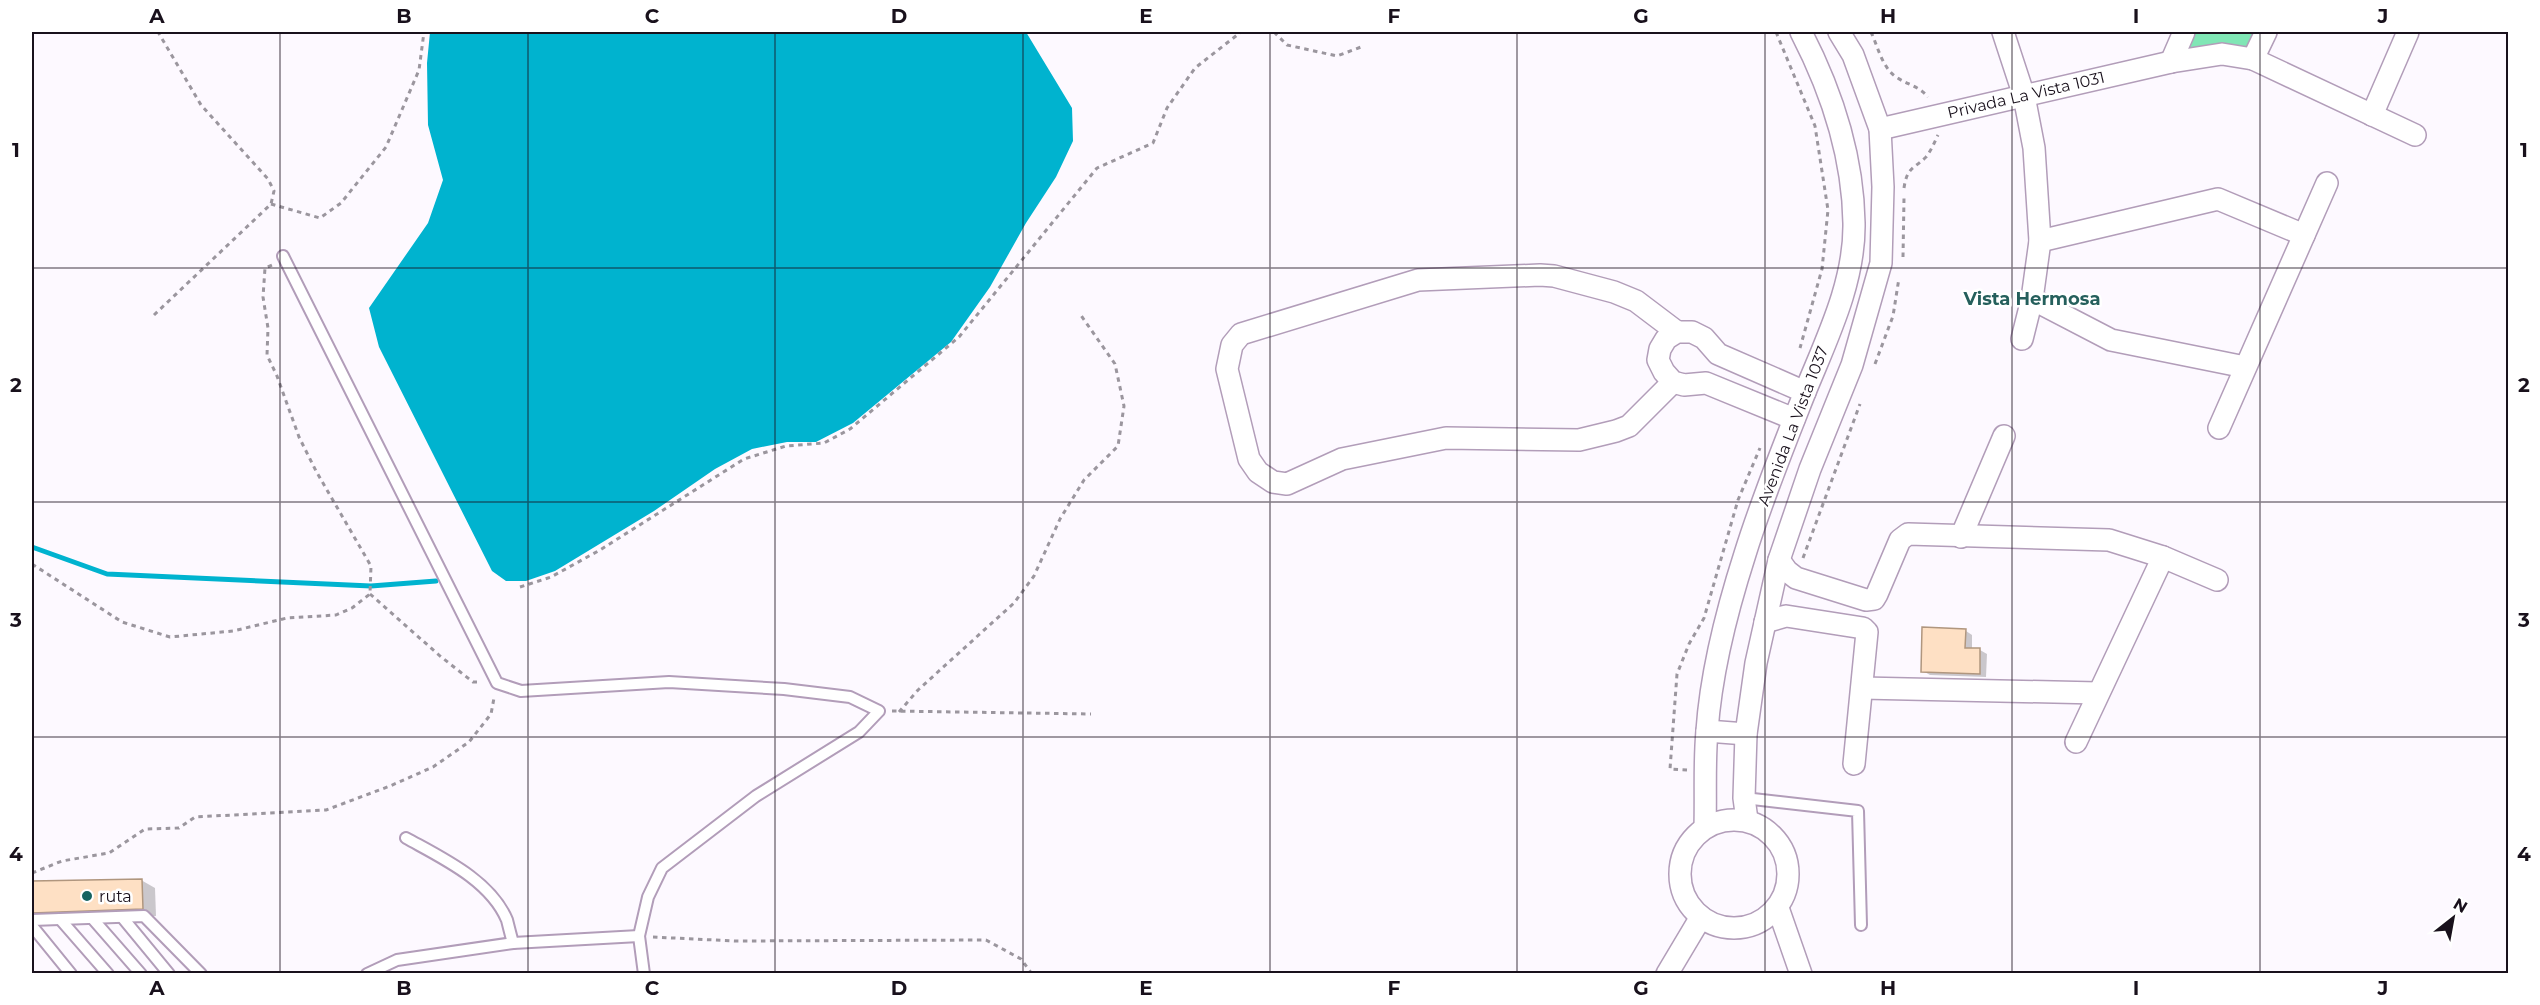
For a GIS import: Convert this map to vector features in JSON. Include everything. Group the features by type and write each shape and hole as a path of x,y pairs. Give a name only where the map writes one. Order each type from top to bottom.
{"street":[{"name":"Avenida La Vista 1037","path":"1705,827 1707,731 1718,656 1744,555 1794,419 1840,309 1850,261 1854,224 1851,188 1839,121 1814,56 1801,32"},
{"name":"Avenida La Vista 1037","path":"1747,820 1744,798 1746,734 1765,622 1779,560 1810,469 1852,365 1881,263 1883,187 1880,129 1853,55 1839,32"},
{"path":"2003,32 2024,96 2034,148 2040,241 2032,298 2022,339"},
{"path":"2171,62 2184,32"},
{"path":"2253,59 2266,32"},
{"path":"2372,115 2408,32"},
{"name":"Privada La Vista 1031","path":"1880,129 2171,62 2222,54 2253,59 2415,135"},
{"path":"2219,428 2327,183"},
{"path":"2040,241 2218,199 2304,235"},
{"path":"1673,382 1629,426 1616,431 1572,441 1446,438 1342,459 1287,484 1273,482 1265,477 1258,472 1249,459 1227,369 1232,345 1241,334 1418,280 1554,276 1614,292 1636,301 1677,332"},
{"path":"2032,298 2111,340 2245,367"},
{"path":"1794,419 1706,383 1684,385 1673,382 1664,372 1658,360 1660,349 1666,339 1677,332 1692,332 1704,338 1718,354 1805,392"},
{"path":"1961,537 2004,436"},
{"path":"1779,560 1796,578 1866,600 1874,599 1903,535 2109,540 2163,557 2217,580"},
{"path":"2076,742 2163,557"},
{"path":"1765,622 1786,616 1863,628 1868,632 1854,765"},
{"path":"1862,688 2098,693"},
{"path":"1707,731 1746,734"},
{"path":"1725,819 1747,820 1767,830 1782,846 1789,867 1788,889 1778,908 1761,922 1741,928 1720,927 1701,917 1687,901 1680,882 1681,860 1690,841 1705,827 1725,819"},
{"path":"1778,908 1801,974"},
{"path":"1667,974 1701,917"}],"lane":[{"path":"284,258 497,683 521,691 669,682 784,689 850,697 879,711 859,732 756,796 662,868 648,897 639,936 644,974"},
{"path":"1744,798 1858,811 1861,925"},
{"path":"406,838 459,868 491,896 506,920 513,943"},
{"path":"32,920 144,916 201,974"},
{"path":"122,917 169,974"},
{"path":"92,918 141,974"},
{"path":"60,919 108,974"},
{"path":"32,926 71,974"},
{"path":"368,974 397,960 513,943 639,936"}],"path":[{"path":"154,315 271,204 274,191 268,179 201,105 158,32"},
{"path":"271,204 320,218 341,203 386,147 419,70 424,32"},
{"path":"520,587 551,577 600,550 744,459 786,446 824,443 850,429 958,337 1096,168 1153,143 1167,108 1195,68 1241,32"},
{"path":"1274,32 1287,45 1337,56 1362,47"},
{"path":"1871,32 1886,67"},
{"path":"1902,258 1904,186"},
{"path":"284,258 265,268 263,297 268,328 267,355 299,437 371,566 370,594"},
{"path":"1873,367 1893,316 1900,270"},
{"path":"899,712 918,690 1014,603 1034,576 1060,519 1084,480 1118,446 1124,406 1115,364 1080,314"},
{"path":"1796,578 1862,398"},
{"path":"32,564 122,622 170,637 233,631 288,618 336,615 352,608 370,594"},
{"path":"32,873 62,861 109,853 145,829 179,828 195,817 326,810 433,767 469,742 492,714 497,683 473,682 370,594"},
{"path":"879,711 1091,714"},
{"path":"639,936 735,941 986,940 1021,959 1032,974"}],"green space":[{"path":"2184,32 2266,32 2253,59 2171,62"}],"water":[{"path":"430,32 1026,32 1072,108 1073,141 1056,177 1026,223 990,287 951,342 853,423 816,442 787,442 752,449 715,469 654,511 555,571 526,581 506,581 492,571 379,347 369,308 428,223 443,180 428,125 427,63"}],"building":[{"path":"1922,627 1966,629 1965,648 1980,648 1980,674 1921,672"},
{"name":"ruta","path":"142,879 143,909 32,913 32,881"}],"waterway":[{"path":"32,547 107,574 371,586 436,581"}],"place":[{"name":"ruta","path":"87,896"}],"district":[{"name":"Vista Hermosa","path":"2032,299"}]}
